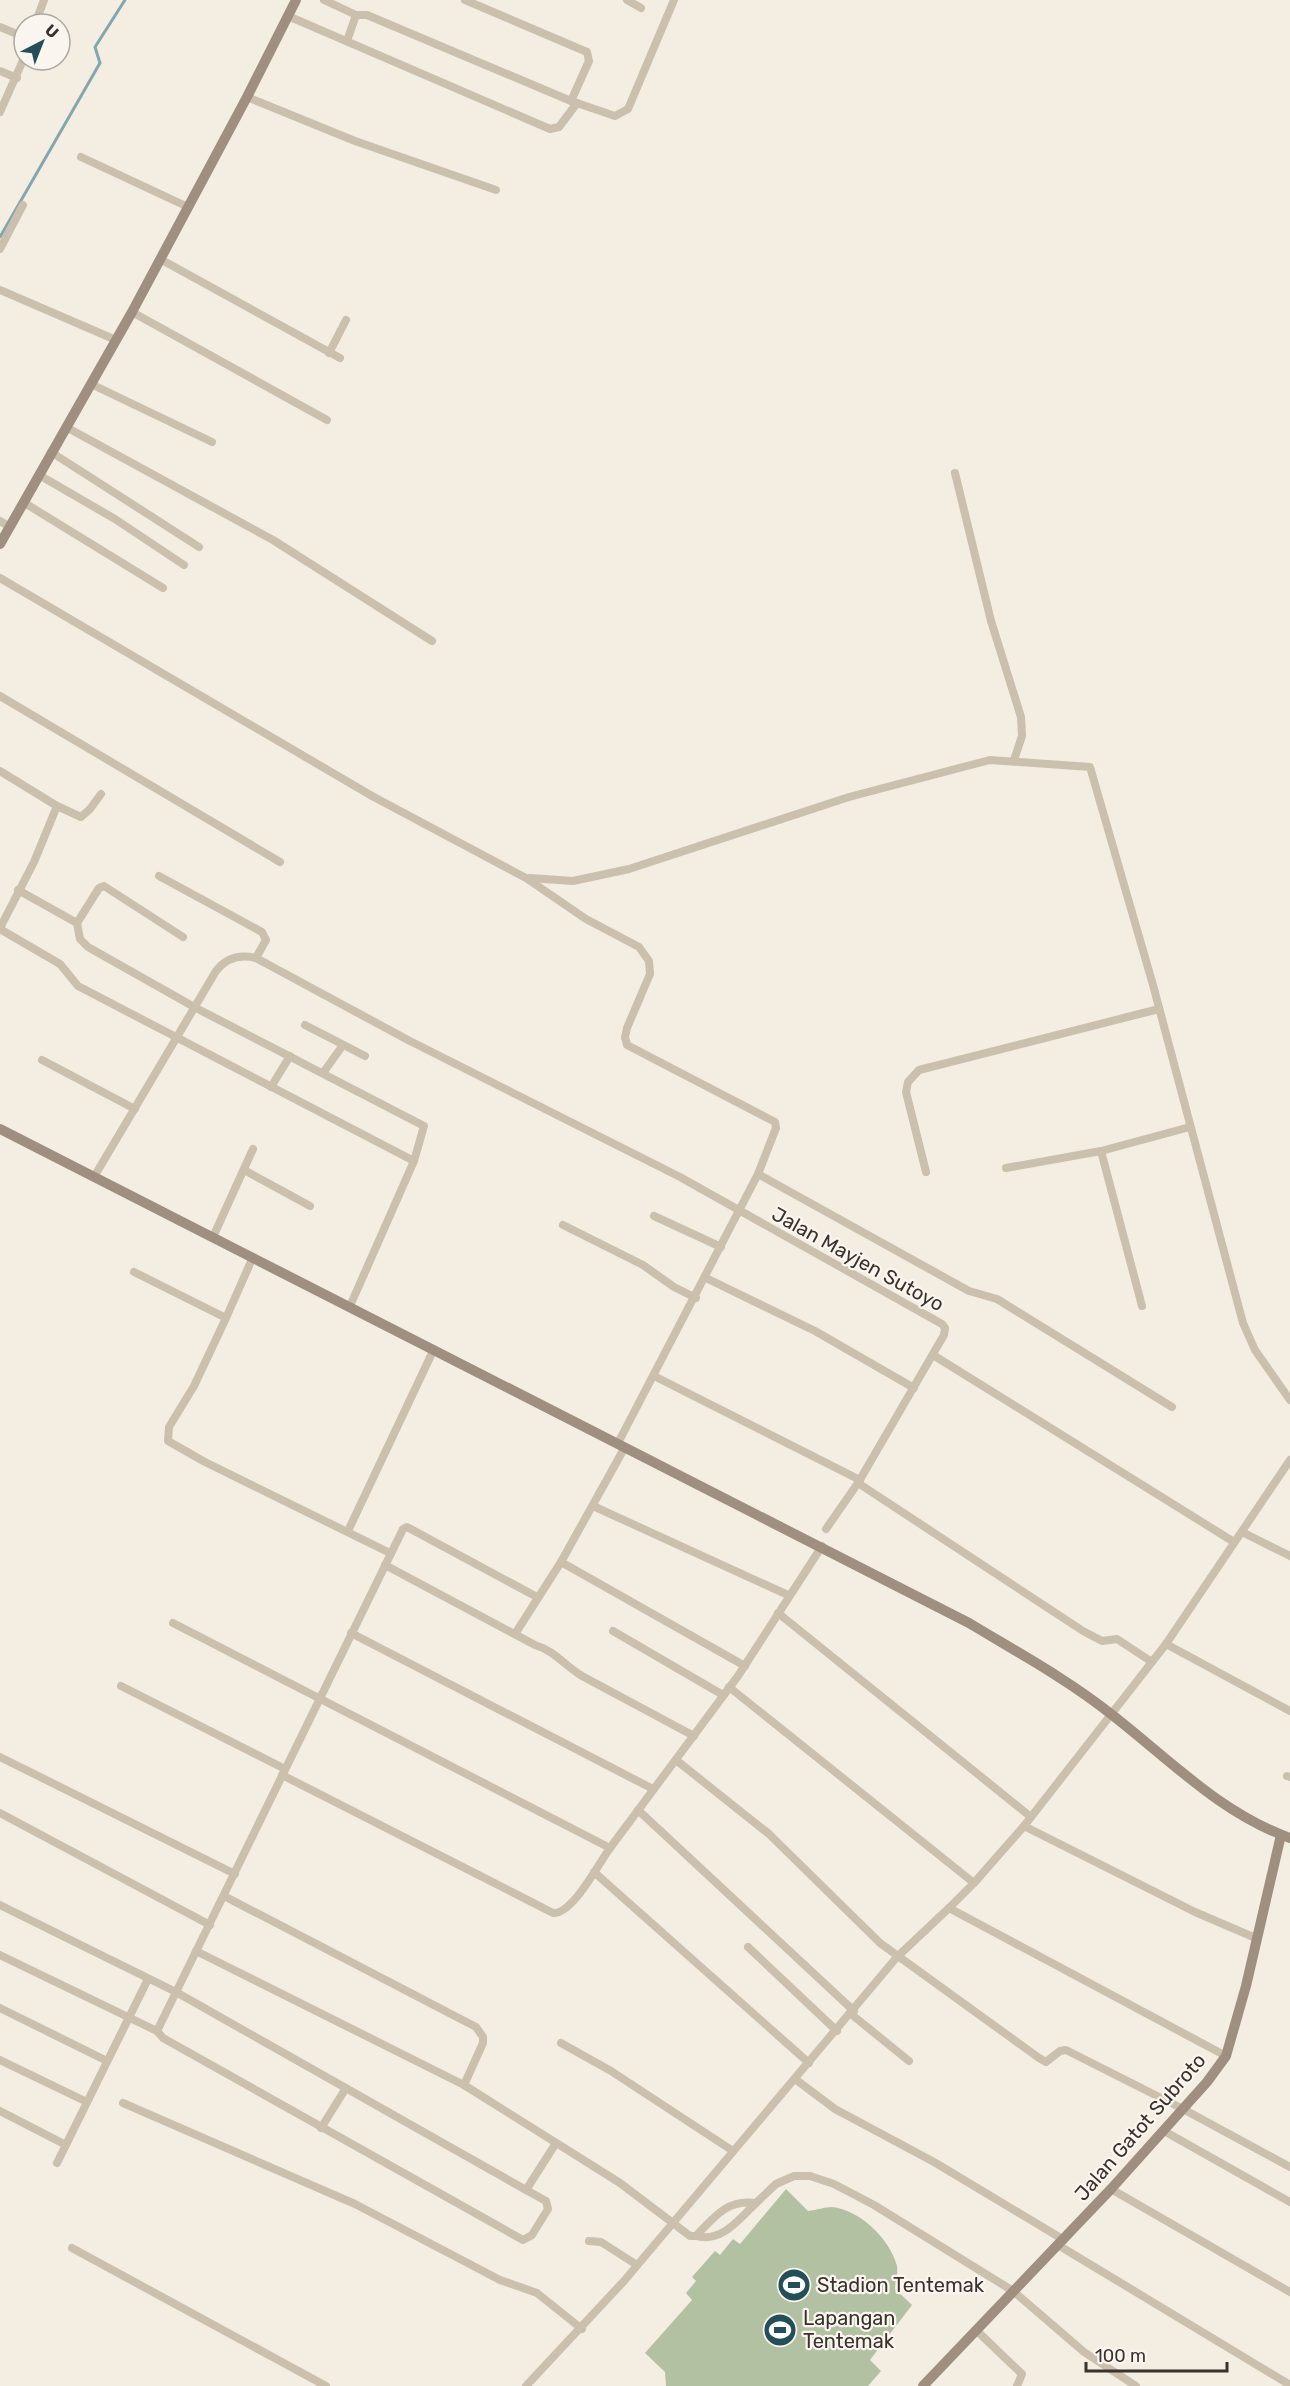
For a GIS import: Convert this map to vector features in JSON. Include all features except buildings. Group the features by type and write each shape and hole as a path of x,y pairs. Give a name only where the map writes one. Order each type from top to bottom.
{"street":[{"path":"0,544 5,524 23,502 132,312 296,0"},
{"path":"324,0 356,15 367,15 574,102 615,116 625,112 674,0"},
{"path":"288,16 550,129 559,127 574,102 589,61 587,52 465,0"},
{"path":"627,0 641,8"},
{"path":"347,41 356,15"},
{"path":"0,71 16,78"},
{"path":"0,112 18,72"},
{"path":"247,97 355,141 496,190"},
{"path":"81,157 188,207"},
{"path":"0,249 23,206"},
{"path":"160,259 340,358"},
{"path":"0,290 116,339"},
{"path":"132,312 327,420"},
{"path":"329,352 346,320"},
{"path":"91,384 212,442"},
{"path":"66,428 273,540 432,641"},
{"path":"51,452 199,547"},
{"path":"955,473 991,621 1021,717 1022,736 1014,760"},
{"path":"39,475 115,519 184,565"},
{"path":"23,502 163,588"},
{"path":"0,578 372,796 526,878 586,919 626,939 644,953 649,961 650,974 627,1028 626,1042 630,1047 775,1122 776,1128 758,1174 654,1376 593,1506 561,1562 515,1634"},
{"path":"0,696 279,862"},
{"path":"526,878 564,881 601,876 849,797 972,763 1014,760 1090,767 1159,1010 1246,1334 1290,1400"},
{"path":"0,771 57,806 81,817 90,810 100,794"},
{"path":"57,806 34,862 0,928 60,964 78,986 414,1161"},
{"path":"159,876 262,932 266,940 256,958"},
{"path":"183,937 104,886 99,888 78,923 80,939 88,947 196,1008 420,1122 425,1131 350,1306"},
{"path":"18,890 78,923"},
{"path":"94,1178 222,963 242,956 256,958 408,1040 680,1177 739,1211"},
{"path":"926,1172 906,1092 908,1083 919,1071 1159,1010"},
{"path":"305,1025 365,1056"},
{"path":"323,1073 343,1045"},
{"path":"271,1087 290,1056"},
{"path":"42,1060 135,1109"},
{"path":"1005,1168 1101,1151 1190,1127"},
{"path":"0,1130 819,1544 969,1623 1039,1664 1111,1713 1225,1806 1286,1837"},
{"path":"213,1237 253,1149"},
{"path":"1101,1151 1142,1306"},
{"path":"244,1170 309,1206"},
{"path":"758,1174 969,1291 997,1299 1172,1407"},
{"name":"Jalan Mayjen Sutoyo","path":"279,1768 553,1913 562,1911 571,1903 745,1666 819,1544 825,1530 859,1481 944,1335 942,1324 739,1211"},
{"path":"654,1216 721,1247"},
{"path":"563,1225 643,1265 674,1287 696,1298"},
{"path":"253,1257 194,1386 169,1427 166,1434 168,1441 205,1462 385,1550"},
{"path":"134,1272 226,1318"},
{"path":"706,1278 815,1331 914,1388"},
{"path":"348,1531 434,1349"},
{"path":"933,1355 1234,1542"},
{"path":"654,1376 859,1481 1089,1635 1102,1641 1117,1639 1152,1662"},
{"path":"526,2386 582,2329 837,2031 897,1957 975,1883 1024,1826 1166,1644 1290,1460"},
{"path":"593,1506 788,1595"},
{"path":"157,2031 196,1952 203,1921 224,1896 235,1875 279,1768 318,1699 385,1565 385,1550 403,1529 407,1527 537,1598"},
{"path":"1242,1532 1290,1556"},
{"path":"561,1562 745,1666"},
{"path":"385,1565 515,1634 554,1652 567,1666 582,1676 694,1737"},
{"path":"778,1613 1031,1817"},
{"path":"173,1623 610,1848"},
{"path":"613,1631 723,1695"},
{"path":"351,1633 653,1789"},
{"path":"1166,1644 1290,1711"},
{"path":"121,1686 279,1768"},
{"path":"729,1687 975,1883"},
{"path":"0,1757 235,1875"},
{"path":"676,1760 769,1834 854,1919 897,1957 1043,2061 1050,2060 1060,2050 1066,2050 1183,2109 1290,2167"},
{"path":"638,1810 853,2012 909,2061"},
{"path":"0,1813 203,1921"},
{"path":"1024,1826 1195,1912 1258,1939"},
{"name":"Jalan Gatot Subroto","path":"923,2386 1112,2189 1183,2109 1226,2056 1286,1837"},
{"path":"594,1872 808,2063"},
{"path":"224,1896 476,2027 483,2037 483,2043 465,2085"},
{"path":"0,1905 176,1992 546,2201 548,2209 536,2230 523,2240 163,2038 157,2031 0,1955"},
{"path":"949,1908 1226,2056"},
{"path":"748,1947 837,2031"},
{"path":"196,1952 465,2085 620,2183 690,2236 710,2238 721,2234 776,2184 794,2176 810,2176 834,2184 874,2205 1013,2291 1084,2352 1136,2386"},
{"path":"57,2163 148,1978"},
{"path":"0,2008 107,2061"},
{"path":"561,2043 611,2071 733,2151"},
{"path":"0,2060 87,2102"},
{"path":"795,2079 835,2109 934,2162 1290,2385"},
{"path":"321,2128 346,2088"},
{"path":"123,2103 355,2204 500,2280 537,2293 582,2329"},
{"path":"0,2111 66,2145"},
{"path":"1164,2131 1290,2202"},
{"path":"526,2190 556,2142"},
{"path":"1112,2189 1290,2292"},
{"path":"696,2236 726,2206 736,2202 756,2203"},
{"path":"589,2241 601,2242 637,2265"},
{"path":"72,2248 326,2386"},
{"path":"976,2330 1022,2374 1017,2386"}],"green space":[{"name":"Stadion Tentemak","path":"786,2189 808,2211 832,2207 853,2214 872,2227 888,2246 897,2266 895,2289 912,2305 870,2360 881,2371 868,2386 666,2386 665,2372 645,2353 692,2300 686,2293 696,2281 692,2277 715,2251 720,2255 733,2239 740,2244"}],"waterway":[{"path":"0,237 100,63 95,47 125,0"}],"place":[{"name":"Stadion Tentemak","path":"794,2285"},
{"name":"Lapangan Tentemak","path":"780,2330"}]}
